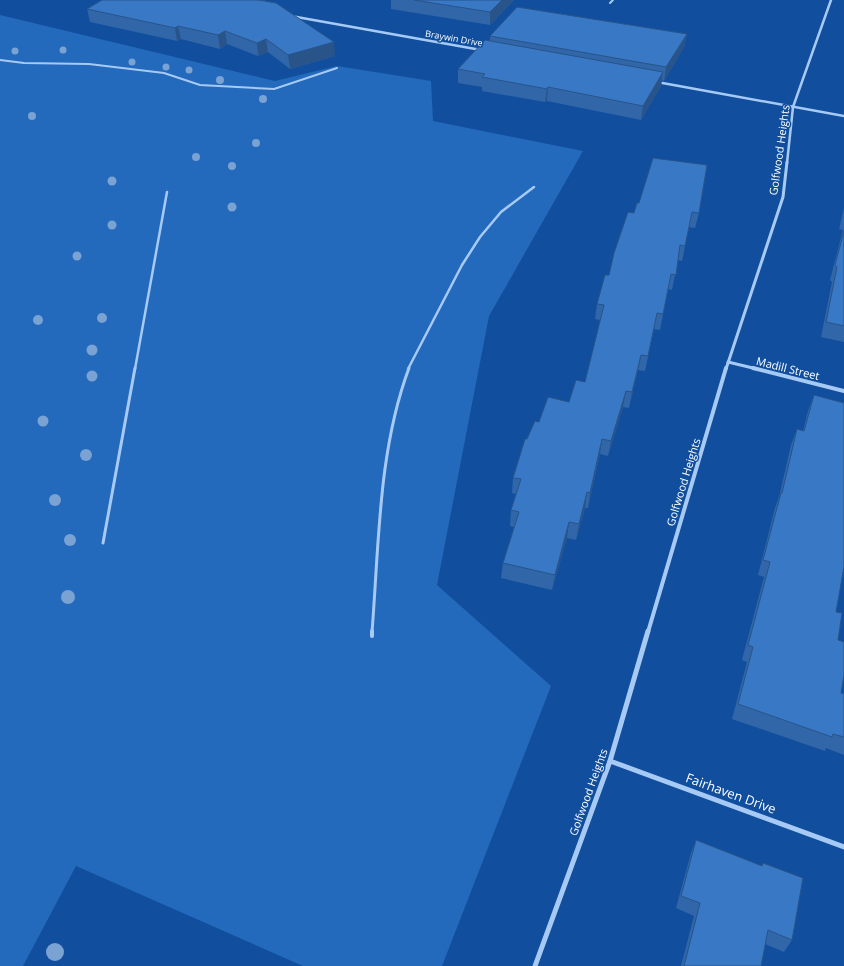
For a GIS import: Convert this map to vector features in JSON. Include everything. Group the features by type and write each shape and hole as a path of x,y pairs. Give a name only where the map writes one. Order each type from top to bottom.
{"street":[{"name":"Golfwood Heights","path":"534,966 610,761 728,362 783,197 793,107 831,0"},
{"name":"Braywin Drive","path":"290,16 485,51"},
{"path":"656,82 844,116"},
{"name":"Madill Street","path":"728,362 844,391"},
{"name":"Fairhaven Drive","path":"610,761 844,847"}],"lane":[{"path":"610,3 613,0"},
{"path":"0,60 24,63 88,64 164,73 200,85 274,89 337,68"},
{"path":"372,636 384,480 398,397 411,362 462,265 480,237 501,212 534,187"},
{"path":"103,543 167,192"}],"shaded area":[{"path":"0,15 275,81 337,66 431,81 433,121 583,151 489,316 437,585 551,686 442,966 303,966 76,866 23,966 0,966"}],"building":[{"path":"102,0 258,0 276,3 334,42 288,55 266,39 257,43 225,31 218,35 178,26 175,28 87,9"},
{"path":"414,0 502,0 490,12"},
{"path":"517,7 687,34 666,67 490,36"},
{"path":"485,40 663,72 643,106 548,87 547,89 482,77 485,74 458,69"},
{"path":"653,158 707,165 699,213 692,212 685,246 680,245 676,275 671,274 663,314 657,313 648,356 641,355 632,392 626,391 611,441 602,439 590,493 587,492 579,524 569,522 555,575 503,563 519,512 511,510 521,479 513,478 525,439 527,439 535,421 539,422 548,397 569,402 576,380 585,382 604,305 597,304 605,275 609,275 614,253 628,212 634,213 637,203 639,203"},
{"path":"844,231 844,326 826,322 837,267 835,265"},
{"path":"814,395 844,403 844,567 836,612 842,613 838,640 844,642 844,675 841,693 844,694 844,737 833,734 832,737 738,704 753,647 748,645 770,562 763,560 782,493 797,429 804,431"},
{"path":"696,840 762,866 763,863 803,878 792,940 768,930 761,966 684,966 700,903 681,896"}]}
